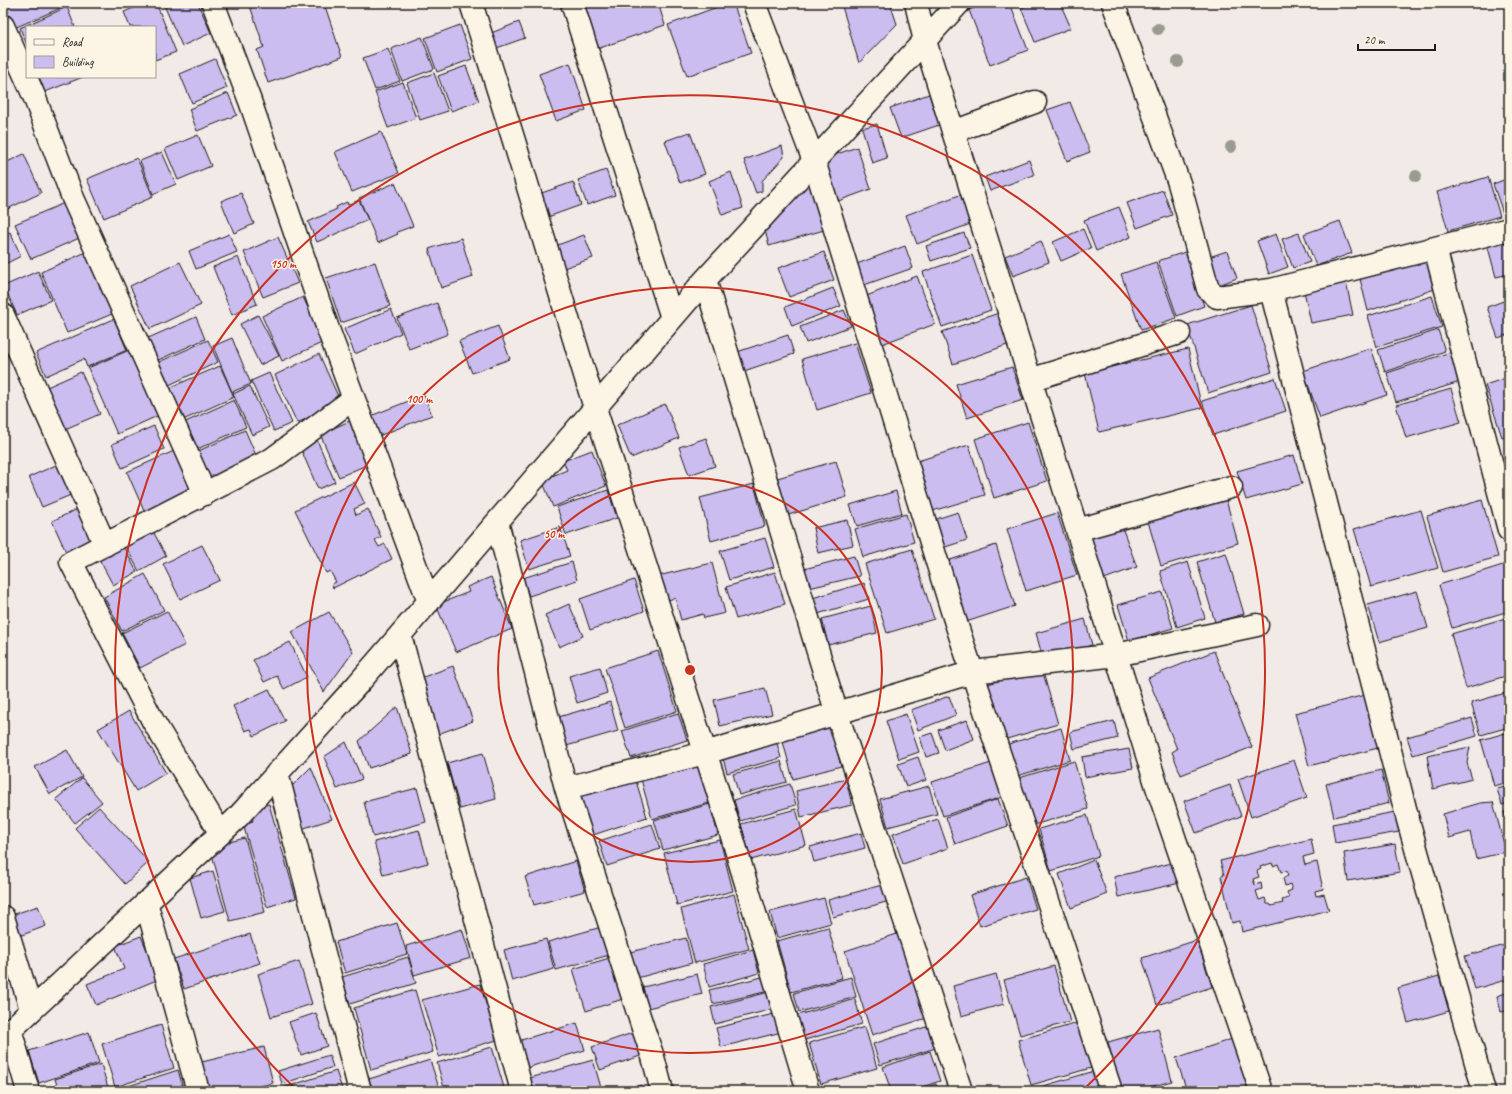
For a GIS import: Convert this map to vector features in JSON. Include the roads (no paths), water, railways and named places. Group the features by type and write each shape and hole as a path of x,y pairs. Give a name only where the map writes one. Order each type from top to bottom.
{"street":[{"path":"214,3 250,101 353,399 428,602"},
{"path":"471,3 595,408 731,832 808,1091"},
{"path":"572,3 672,318"},
{"path":"754,3 814,161 952,610 1111,1091"},
{"path":"916,3 924,41 1157,787 1260,1088"},
{"path":"28,1091 7,1033 220,832 236,819 357,685 705,280 959,3"},
{"path":"1113,3 1179,183 1208,289 1217,297 1271,290 1509,229"},
{"path":"3,26 26,78"},
{"path":"26,78 73,198 205,494"},
{"path":"953,132 1035,102"},
{"path":"1435,248 1509,530"},
{"path":"705,280 837,714 961,1091"},
{"path":"1271,290 1408,820 1484,1091"},
{"path":"3,315 105,545"},
{"path":"1030,380 1179,333"},
{"path":"220,832 153,722 71,562 272,459 353,399"},
{"path":"1077,530 1231,487"},
{"path":"497,522 566,788 639,1017 654,1057 662,1091"},
{"path":"566,788 705,753 972,672 1116,655 1256,625"},
{"path":"400,635 522,1091"},
{"path":"277,773 360,1091"},
{"path":"146,902 198,1091"},
{"path":"3,917 31,1009"}]}
